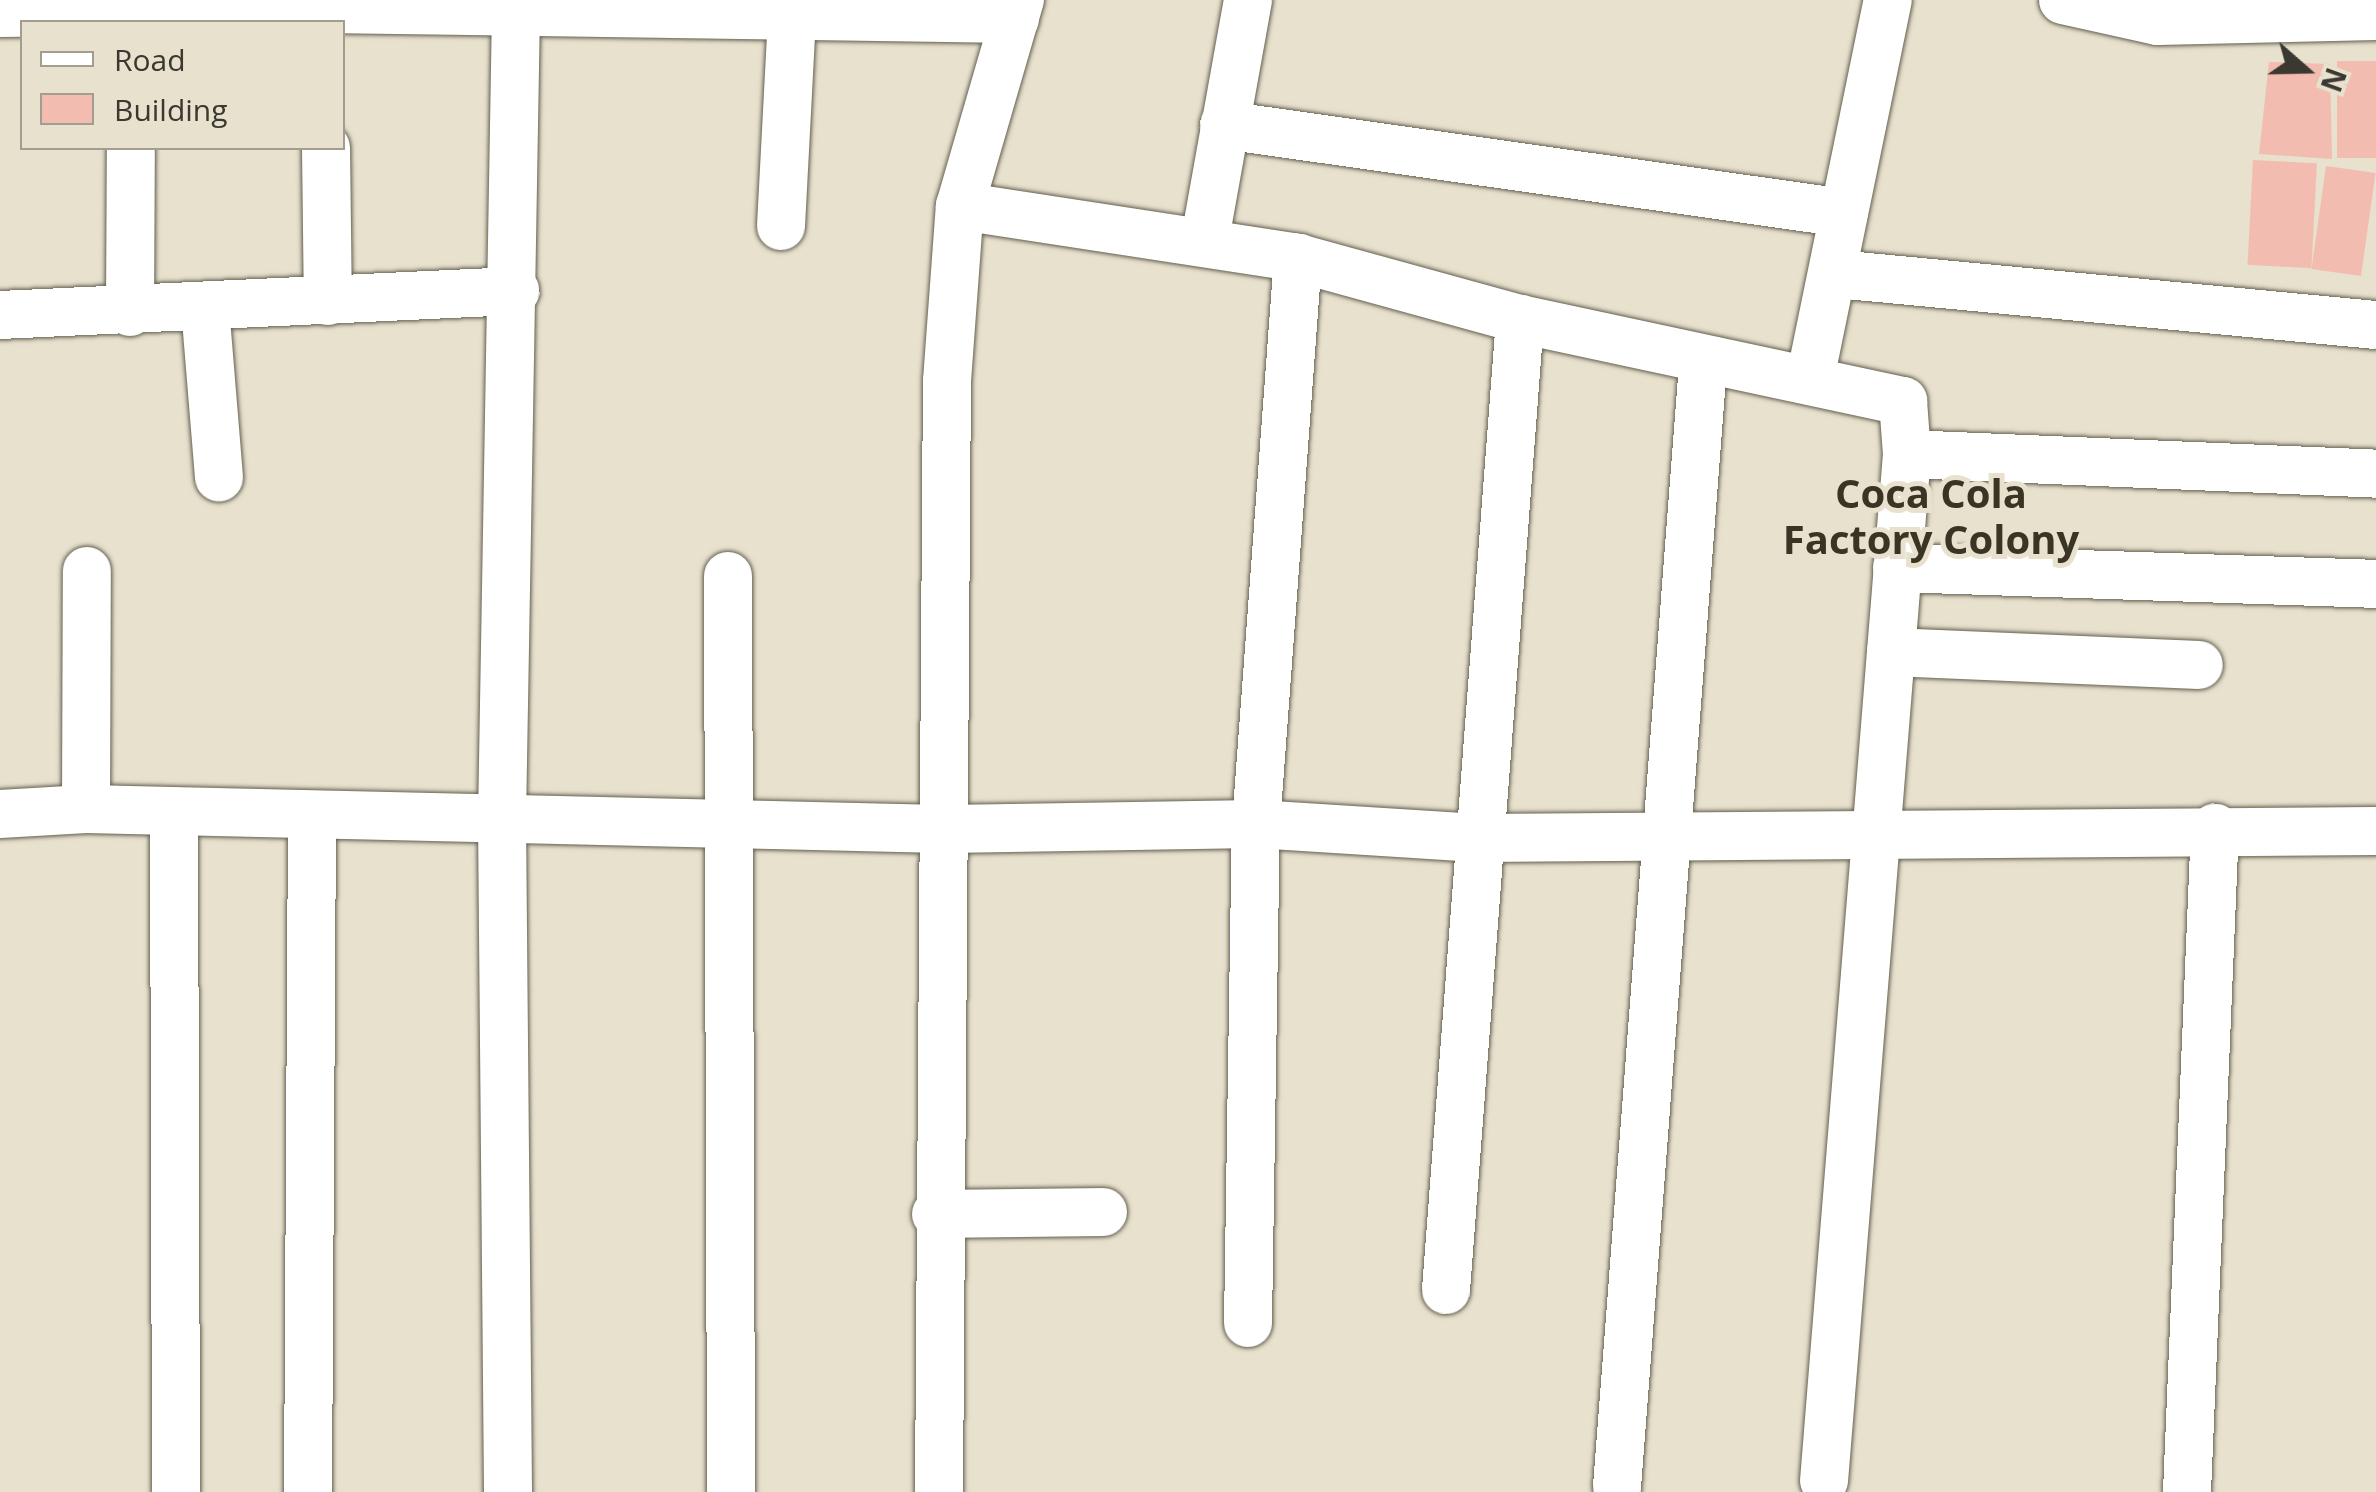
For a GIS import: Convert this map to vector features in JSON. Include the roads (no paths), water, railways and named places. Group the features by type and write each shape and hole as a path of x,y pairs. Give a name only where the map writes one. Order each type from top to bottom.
{"street":[{"path":"1206,239 1248,0"},
{"path":"1810,379 1836,274 1844,213 1888,0"},
{"path":"2063,0 2158,21 2376,16"},
{"path":"0,13 132,17 308,11 1017,9 960,206 947,381 936,1214 939,1492"},
{"path":"782,226 792,10"},
{"path":"508,1492 502,820 515,291 516,12"},
{"path":"1224,124 1844,213"},
{"path":"130,312 131,150"},
{"path":"326,150 328,301"},
{"path":"960,206 1206,239 1298,258 1520,320 1703,363 1810,379 1903,401 1907,454 1824,1482"},
{"path":"1248,1323 1256,824 1298,258"},
{"path":"1836,274 2376,326"},
{"path":"0,315 130,312 515,291"},
{"path":"205,308 219,477"},
{"path":"1446,1290 1520,320"},
{"path":"1617,1487 1703,363"},
{"path":"1907,454 2376,474"},
{"path":"1897,568 2376,584"},
{"path":"86,809 87,571"},
{"path":"728,576 731,1492"},
{"path":"1891,652 2199,665"},
{"path":"0,814 86,809 312,818 942,830 1256,824 1478,838 1668,839 2214,828 2376,831"},
{"path":"174,814 176,1492"},
{"path":"308,1492 312,818"},
{"path":"2188,1492 2214,828"},
{"path":"936,1214 1103,1212"}],"district":[{"name":"Coca Cola Factory Colony","path":"1931,516"}]}
